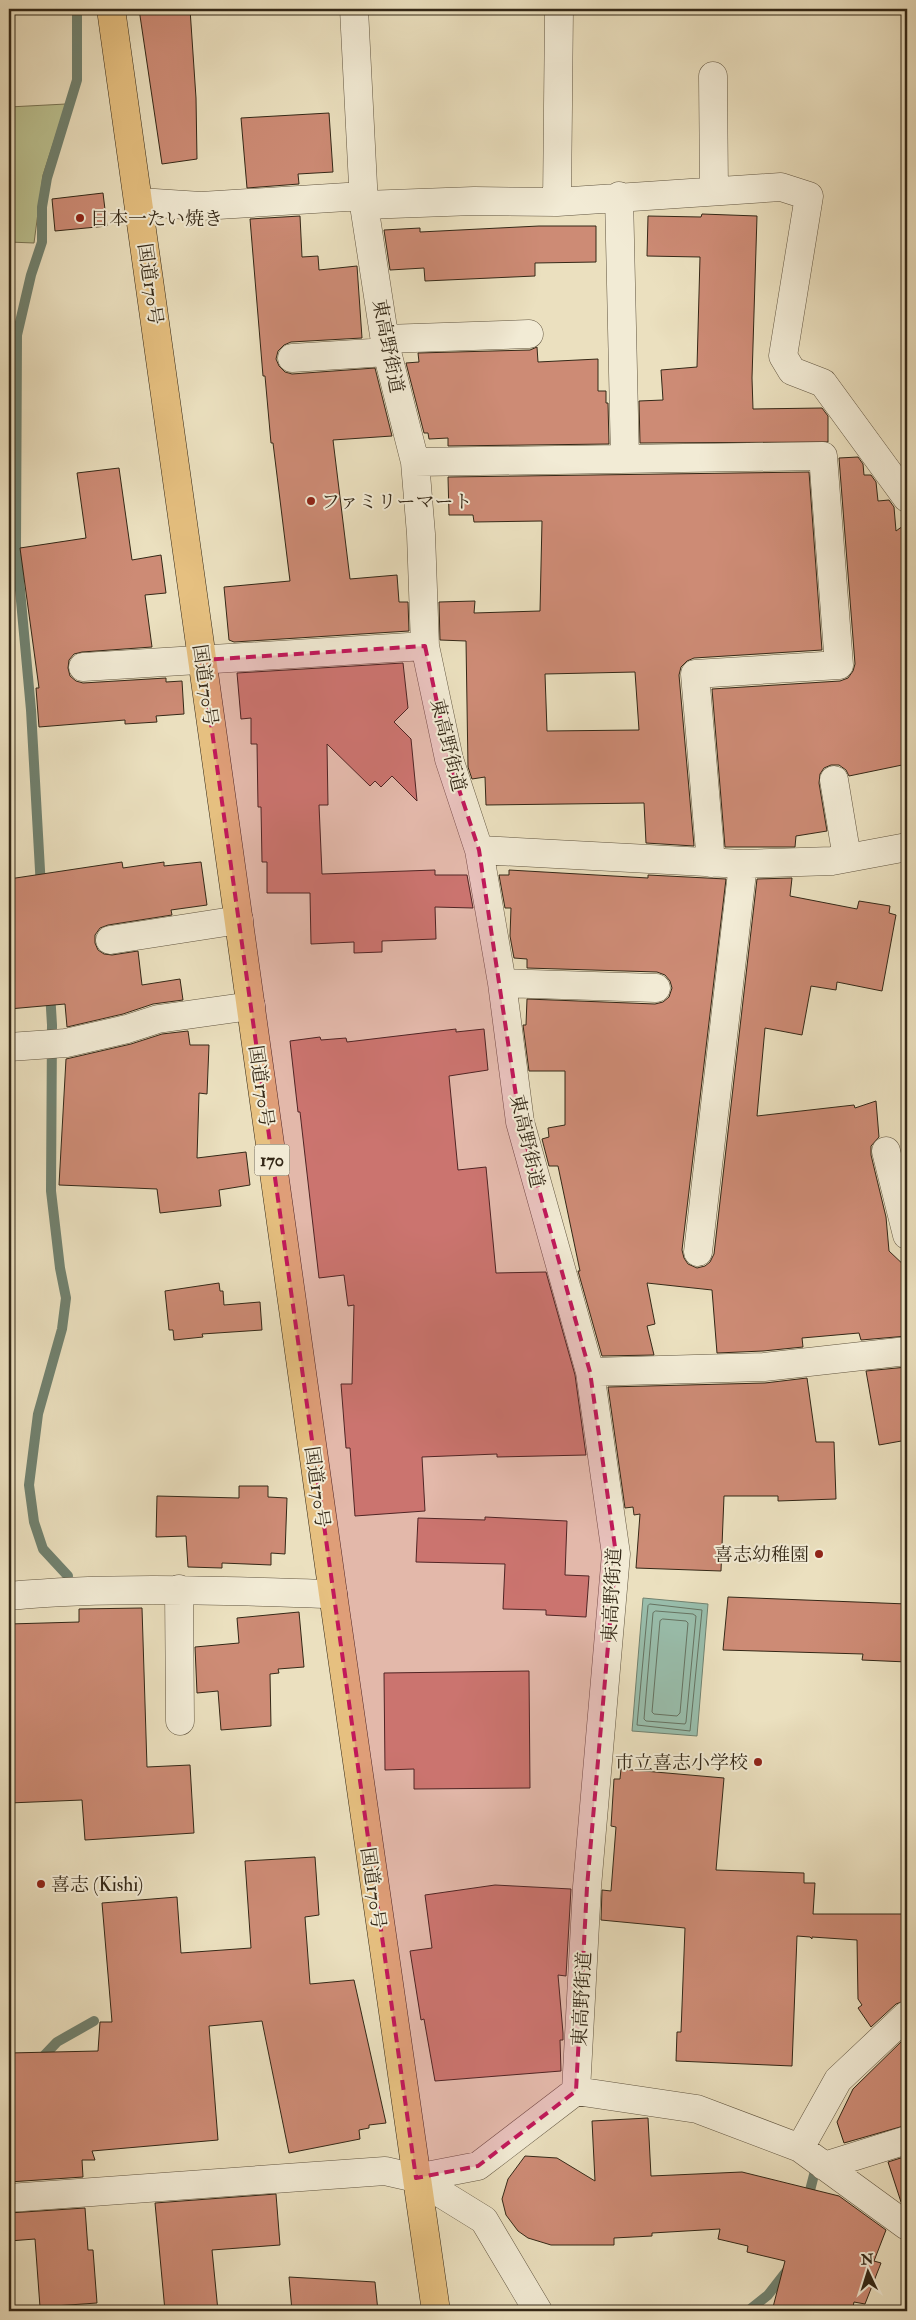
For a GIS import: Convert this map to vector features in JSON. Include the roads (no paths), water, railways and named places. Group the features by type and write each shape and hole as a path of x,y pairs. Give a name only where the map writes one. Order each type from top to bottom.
{"highway":[{"name":"国道170号","path":"111,9 333,1594 436,2311"}],"street":[{"name":"東高野街道","path":"354,9 364,200 386,346 415,462 421,534 425,646 449,759 479,850 502,983 520,1122 590,1372 616,1554 587,1887 576,2091"},
{"path":"557,202 559,9"},
{"path":"713,76 714,190"},
{"path":"139,202 201,206 364,200 557,202 619,196 781,187 809,196 783,356 792,371 823,383 907,498"},
{"path":"619,196 625,459"},
{"path":"292,358 386,346 529,334"},
{"path":"415,462 823,456 839,665 696,674 710,863"},
{"path":"83,667 425,646"},
{"path":"834,780 847,858"},
{"path":"479,850 743,864 847,858 907,848"},
{"path":"698,1252 743,864"},
{"path":"110,940 239,920"},
{"path":"502,983 656,988"},
{"path":"9,1047 66,1043 127,1029 158,1019 251,1006"},
{"path":"886,1151 907,1234"},
{"path":"590,1372 764,1367 907,1352"},
{"path":"179,1589 180,1721"},
{"path":"9,1596 66,1590 179,1589 333,1594"},
{"path":"800,2148 838,2080 907,2015"},
{"path":"416,2178 478,2166 576,2091 697,2109 800,2148 907,2226"},
{"path":"824,2166 907,2140"},
{"path":"9,2198 385,2171 416,2178 484,2220 538,2311"}],"water":[{"path":"643,1598 708,1604 697,1736 632,1731"}],"waterway":[{"path":"41,888 31,710 16,546 17,335 31,275 42,242 42,207 47,178 77,80 77,9"},
{"path":"50,992 52,1025 51,1191 60,1268 66,1298 62,1329 38,1414 29,1485 34,1522 43,1549 68,1576"},
{"path":"38,2062 57,2042 94,2021"},
{"path":"807,2202 815,2171"},
{"path":"748,2311 768,2295 789,2268"}],"place":[{"name":"日本一たい焼き","path":"80,218"},
{"name":"ファミリーマート","path":"311,501"},
{"name":"喜志幼稚園","path":"819,1554"},
{"name":"市立喜志小学校","path":"758,1762"},
{"name":"喜志 (Kishi)","path":"41,1884"}]}
